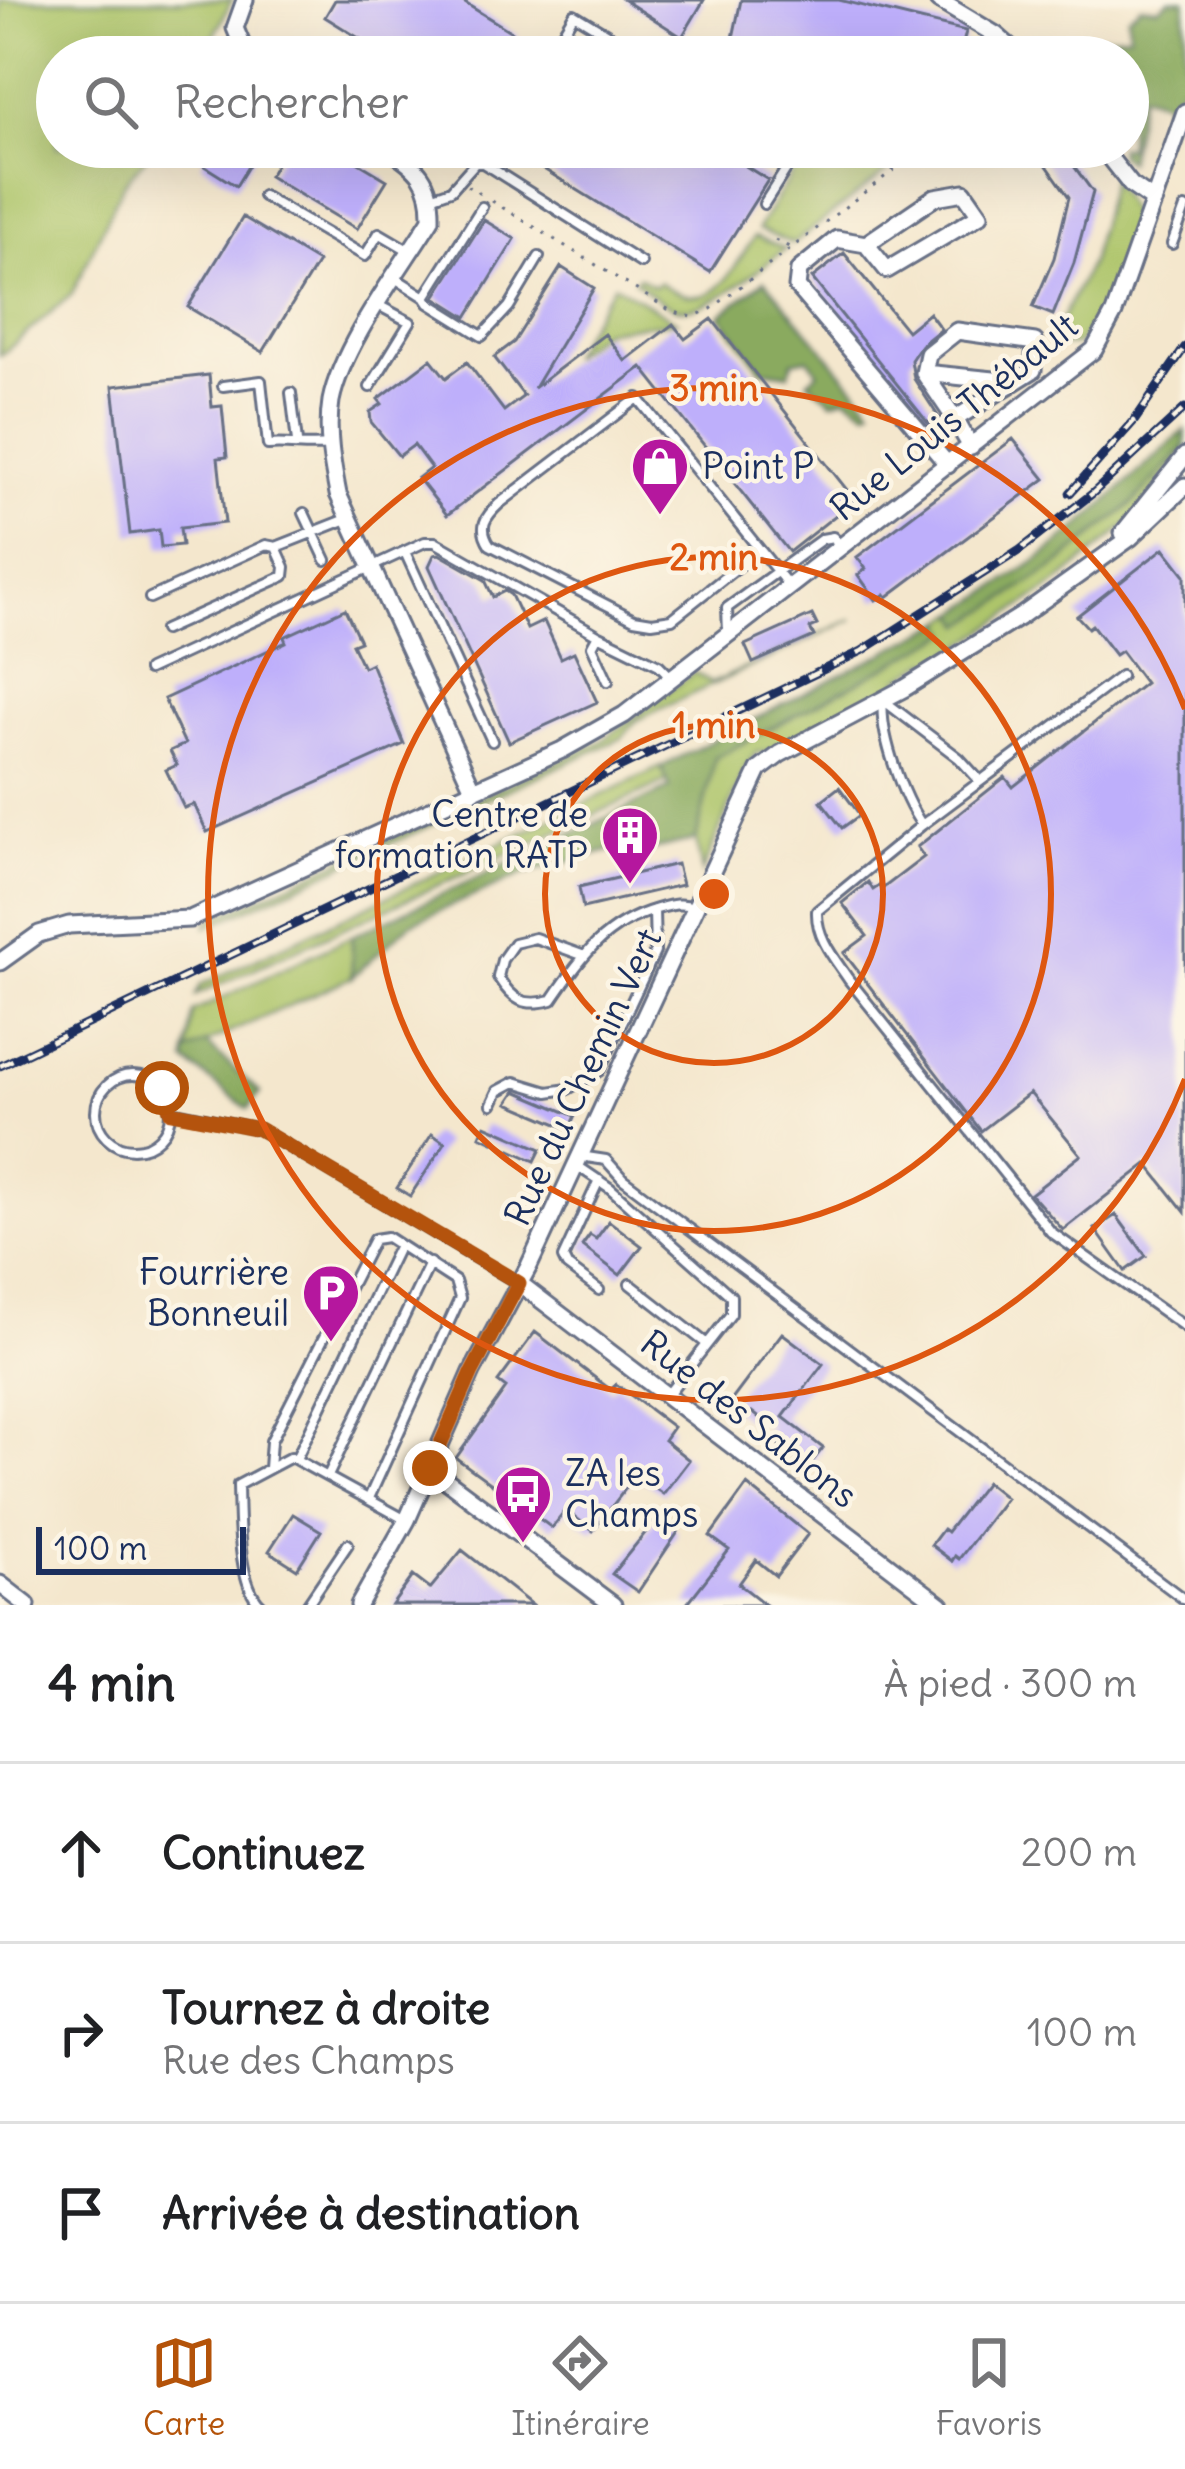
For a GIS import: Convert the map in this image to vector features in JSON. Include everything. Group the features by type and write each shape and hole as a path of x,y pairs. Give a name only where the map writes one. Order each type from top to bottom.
{"street":[{"path":"237,36 235,28 245,0"},
{"path":"938,0 997,36"},
{"name":"Rue Louis Thébault","path":"0,962 40,934 69,925 94,920 190,919 580,742 624,715 1083,361 1101,341 1184,115"},
{"path":"418,168 431,197 431,219 340,372 331,401 328,446 338,494 474,791"},
{"path":"1118,168 1154,201"},
{"path":"866,244 935,197 964,192 980,215 887,270 866,244 837,239 799,270 797,287 948,465"},
{"path":"926,439 955,418 1033,370 1035,342 956,331 928,354 924,373 955,418 971,447"},
{"path":"924,373 1014,382"},
{"name":"Rue du Chemin Vert","path":"1071,580 1132,524 1185,456"},
{"name":"Rue du Chemin Vert","path":"359,1605 407,1520 472,1372 519,1283 763,765 978,644 1130,538 1185,486"},
{"name":"Rue des Sablons","path":"519,1283 941,1605"},
{"path":"430,1468 613,1605"},
{"path":"0,1584 27,1605"}],"lane":[{"path":"561,36 574,14 610,36"},
{"path":"431,197 452,190 471,168"},
{"path":"491,168 641,263"},
{"path":"764,204 786,168"},
{"path":"263,196 365,256 379,233 411,252"},
{"path":"425,297 482,207"},
{"path":"1172,244 1185,208"},
{"path":"395,278 482,336 509,307 539,257"},
{"path":"370,388 410,322 378,305"},
{"path":"223,386 261,381 268,445 328,446"},
{"path":"291,393 297,442"},
{"path":"758,551 672,619 652,622 634,619 490,544 483,527 490,513 638,398 790,587"},
{"path":"304,513 326,560"},
{"path":"276,548 349,518"},
{"path":"728,635 728,608 822,538 832,537 841,547"},
{"path":"148,670 425,542 435,542 659,665 672,678"},
{"path":"150,598 266,544 276,548 285,568 284,575 164,630"},
{"path":"405,552 492,741"},
{"path":"598,635 592,646 608,681"},
{"path":"1121,676 922,825 817,911 815,919 823,941 849,980 1052,1232 1185,1327"},
{"path":"883,700 958,758 980,782"},
{"path":"883,700 881,717 893,757 911,809 922,825"},
{"path":"582,955 535,938 514,943 502,960 498,977 510,996 530,1006 552,1000 582,955 600,936 631,916 673,904 695,908"},
{"path":"492,1104 498,1091 514,1082 548,1092 568,1090 599,1071 655,952 654,910"},
{"path":"140,1075 162,1088 171,1112 169,1123 154,1142 131,1149 109,1141 96,1108 99,1096 116,1079 140,1075"},
{"path":"171,1112 259,1129 519,1283"},
{"path":"577,1160 731,1296 731,1313 668,1394"},
{"path":"577,1160 606,1160 623,1179 1185,1600"},
{"path":"599,1180 563,1258 599,1290"},
{"path":"269,1468 271,1441 374,1239 387,1237 455,1281 460,1298 369,1498"},
{"path":"296,1460 399,1244"},
{"path":"328,1476 430,1263"},
{"path":"630,1284 707,1344"},
{"path":"261,1605 251,1596 240,1542 238,1485 291,1457 407,1520"},
{"path":"307,1605 348,1544"}],"path":[{"path":"460,181 685,316 711,309 897,168"},
{"path":"775,240 792,250"}],"green space":[{"path":"0,0 232,0 214,36 36,36 36,168 137,168 123,184 72,294 0,356"},
{"path":"1170,0 1185,0 1185,81 1158,143 1166,102 1149,97 1149,36 1101,36 1129,34 1128,17 1141,6 1158,8"},
{"path":"795,168 891,168 793,244 758,229"},
{"path":"1111,179 1130,213 1132,227 1124,263 1077,345 1058,345 1052,338 1091,261"},
{"path":"755,236 786,249 703,305 670,306 635,281 639,277 654,286 659,282 677,292 706,295 727,278"},
{"path":"765,280 872,408 867,411 846,397 832,401 808,381 818,372 808,358 793,361 789,374 762,370 720,315"},
{"path":"614,284 676,321 604,330 568,357"},
{"path":"1185,430 1185,446 1133,503 1059,564 964,625 957,613 1038,560"},
{"path":"1185,445 1128,524 1058,583 932,665 929,661 899,679 900,684 767,752 756,753 702,872 696,840 715,758 949,633 944,622 957,613 964,624"},
{"path":"853,619 637,720 622,738 207,927 208,921 602,741 694,672 712,683"},
{"path":"944,622 950,633 715,758 696,840 643,852 635,844 526,873 410,924 352,977 352,936 670,788 661,767"},
{"path":"661,767 668,781 196,995 201,985"},
{"path":"352,936 352,977 187,1052 193,1012"},
{"path":"206,1043 260,1093 248,1109 186,1062 187,1052"}],"building":[{"path":"335,0 460,0 518,36 356,36 325,17"},
{"path":"624,0 704,0 680,36"},
{"path":"741,0 839,0 966,31 965,36 733,36"},
{"path":"207,168 247,168 236,186"},
{"path":"274,168 367,168 387,180 357,229 269,176"},
{"path":"542,168 749,168 768,180 710,272"},
{"path":"1049,168 1075,168 1093,192 1074,263 1053,315 1033,307 1054,258 1069,197"},
{"path":"243,217 318,262 263,352 188,307"},
{"path":"484,220 515,239 467,317 435,297"},
{"path":"844,253 907,331 929,313 941,329 911,360 914,379 938,416 928,423 812,278"},
{"path":"561,267 594,288 534,388 605,334 625,361 673,324 685,339 712,319 855,500 789,552 642,367 447,515 418,478 431,468 414,445 399,456 371,422 370,412 382,404 378,399 431,359 446,378 467,362 504,411 524,396 494,357 514,342"},
{"path":"209,375 212,407 222,406 227,457 218,458 225,523 180,528 182,545 161,547 159,530 130,534 113,386"},
{"path":"1013,439 1045,479 887,597 876,600 858,575 866,569 857,557"},
{"path":"1164,548 1185,575 1185,1212 1147,1164 1063,1230 1031,1194 1081,1155 1030,1093 981,1131 844,953 867,936 842,903 868,882 873,890 882,889 924,857 917,847 1005,777 1013,787 1145,683 1121,651 1115,655 1092,625 1088,628 1077,616"},
{"path":"439,554 485,580 493,597 505,591 511,595 527,629 544,621 561,658 574,652 597,702 509,742 429,566"},
{"path":"345,609 360,641 352,644 363,667 371,663 404,744 207,832 194,804 184,808 166,770 177,765 170,751 185,744 164,699"},
{"path":"812,615 817,625 810,628 814,636 753,663 745,645"},
{"path":"839,787 860,815 842,828 821,801"},
{"name":"Centre de formation RATP","path":"677,864 682,885 583,908 579,887"},
{"path":"516,1091 575,1116 569,1129 508,1103"},
{"path":"485,1125 541,1149 535,1161 480,1136"},
{"path":"432,1134 445,1143 410,1196 397,1188"},
{"path":"1116,1215 1146,1256 1125,1271 1095,1229"},
{"path":"609,1221 642,1246 620,1275 582,1246 590,1235 596,1239"},
{"path":"535,1332 611,1390 616,1384 673,1427 664,1440 689,1460 663,1494 636,1475 593,1531 566,1510 552,1528 456,1458 506,1388 498,1382"},
{"path":"782,1333 823,1364 783,1417 823,1448 808,1467 764,1433 770,1426 752,1412 746,1419 728,1405"},
{"path":"986,1482 1006,1498 959,1559 955,1556 952,1561 931,1545"},
{"path":"747,1485 808,1534 776,1576 756,1560 739,1584 766,1605 686,1605 729,1550 710,1536"},
{"path":"293,1514 321,1531 297,1569 269,1551"},
{"path":"658,1517 678,1532 638,1592 612,1574"},
{"path":"462,1550 532,1605 392,1605 413,1576 430,1589"}],"railway":[{"path":"1070,493 1135,420 1185,347"},
{"path":"0,1066 862,651 1020,550 1093,493 1185,408"}],"place":[{"name":"Point P","path":"660,517"},
{"name":"Centre de formation RATP","path":"630,886"},
{"name":"Fourrière Bonneuil","path":"331,1344"},
{"name":"ZA les Champs","path":"523,1545"}],"route":[{"path":"162,1088 171,1112 259,1129 519,1283 472,1372 430,1468"}]}
